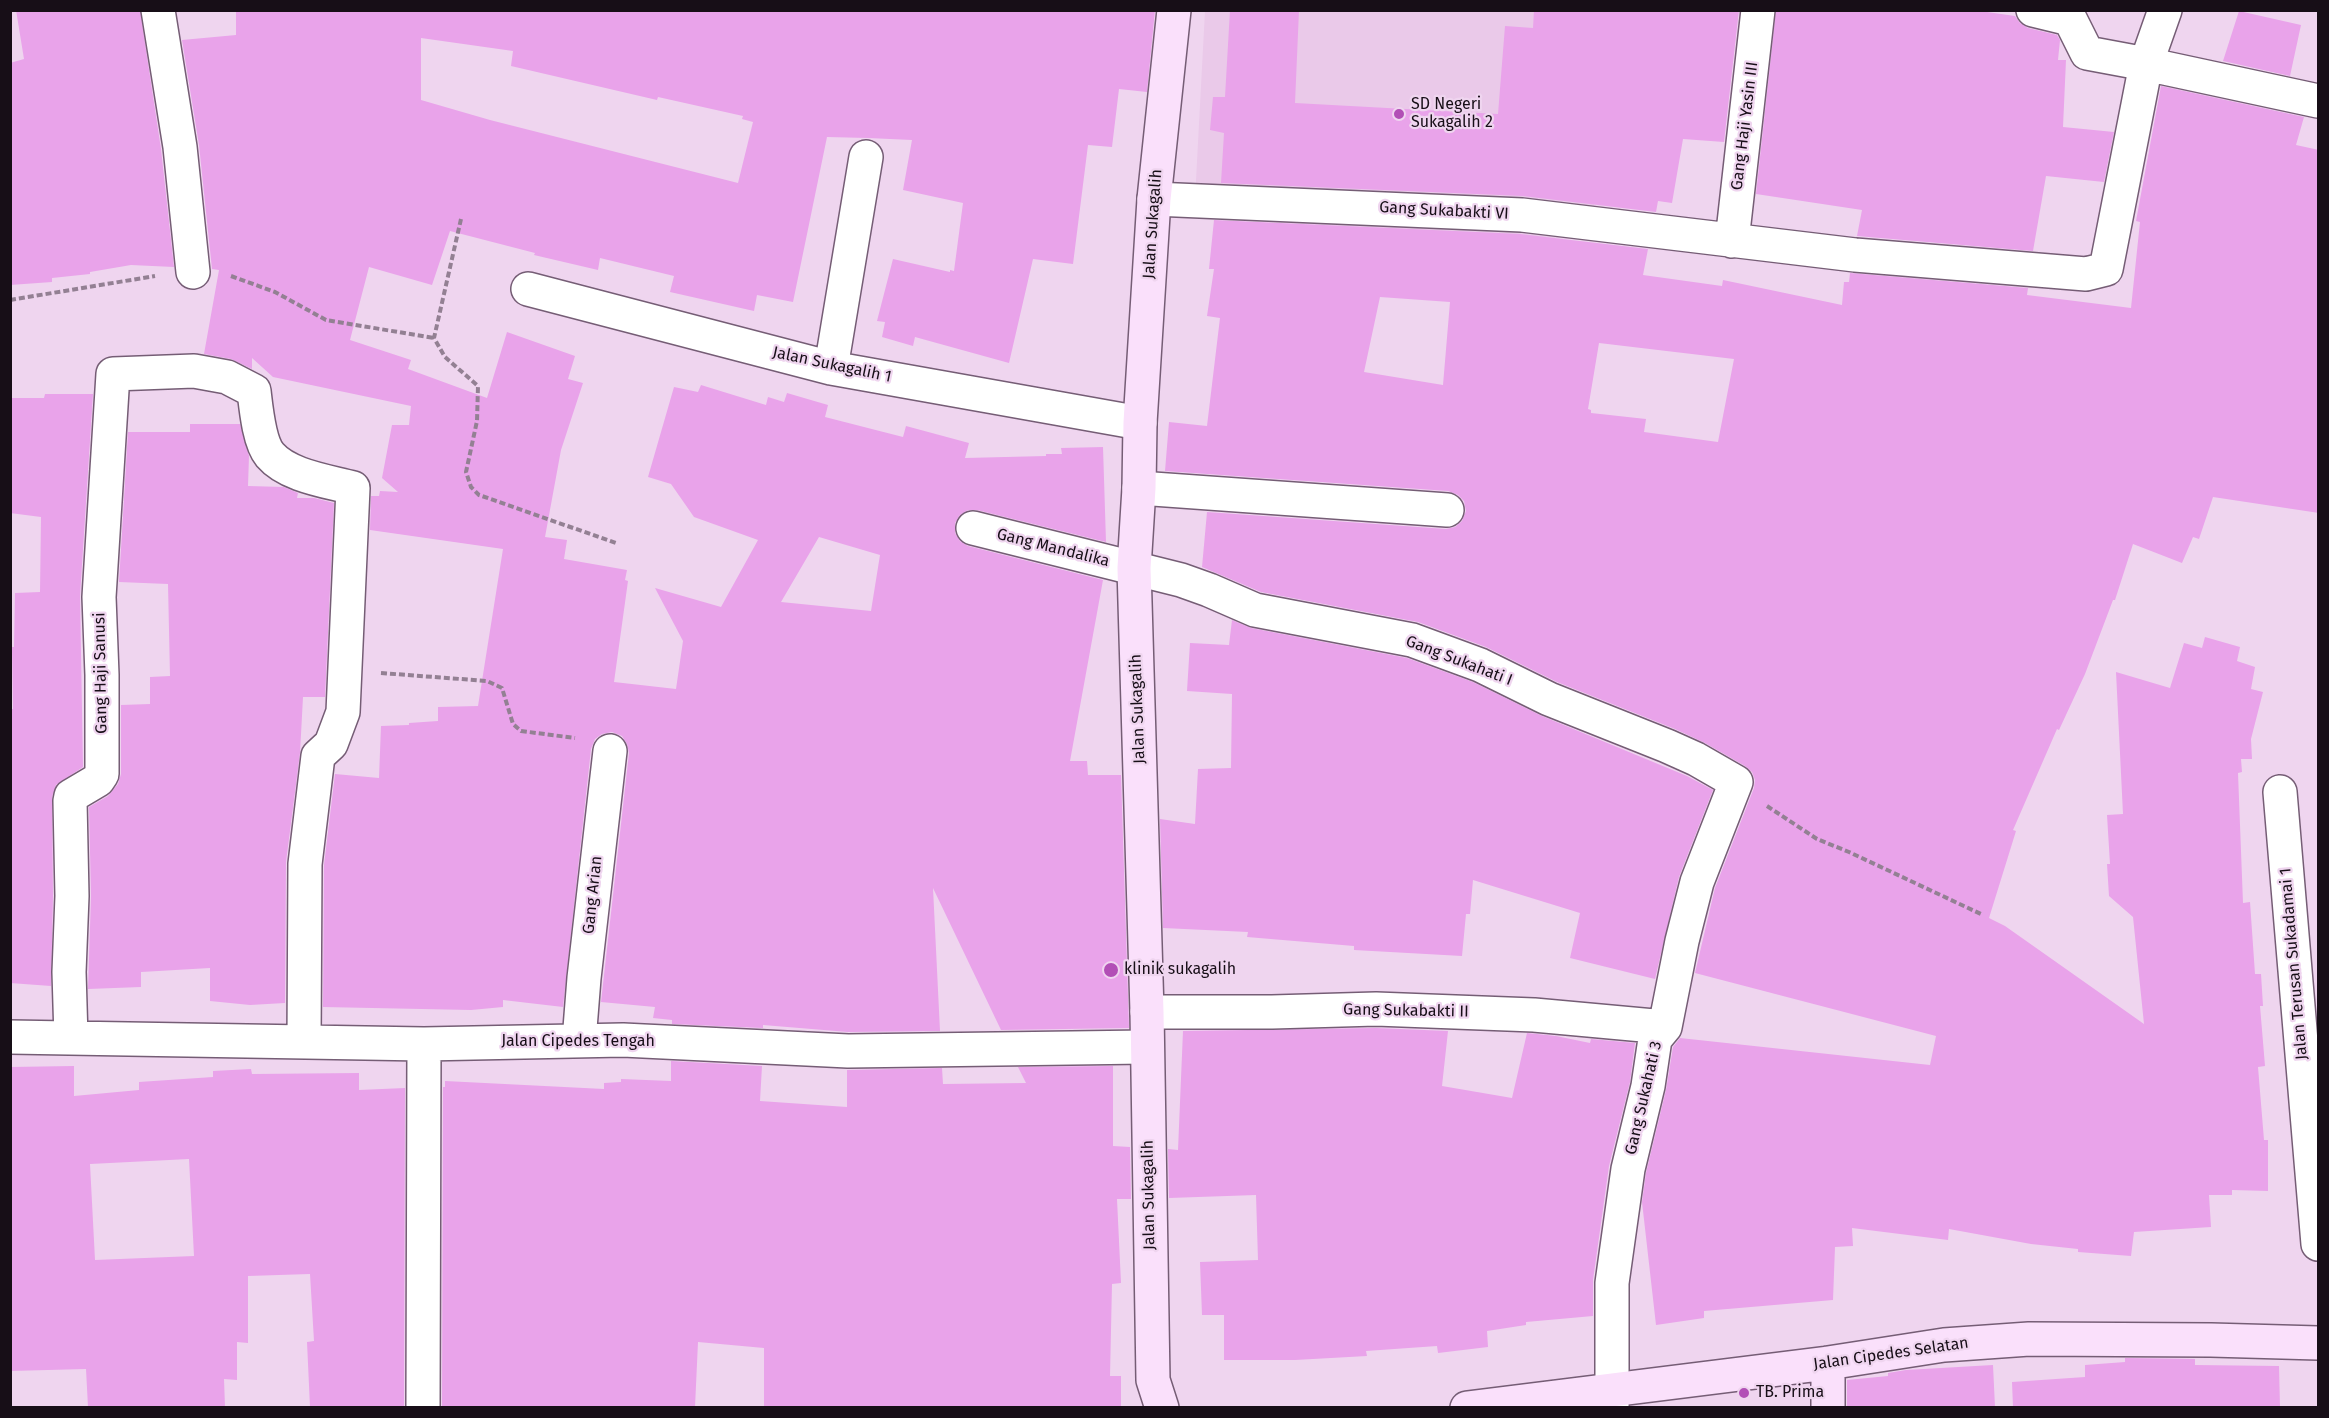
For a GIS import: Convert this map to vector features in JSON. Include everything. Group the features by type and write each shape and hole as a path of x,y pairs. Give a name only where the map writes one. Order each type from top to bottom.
{"street":[{"path":"158,10 180,147 193,272"},
{"name":"Jalan Sukagalih","path":"1162,1407 1153,1380 1134,568 1140,423 1154,200 1174,10"},
{"name":"Gang Haji Yasin III","path":"1732,241 1758,10"},
{"path":"2033,10 2070,19 2087,53 2146,63 2319,102"},
{"path":"2146,63 2166,10"},
{"name":"Gang Sukabakti VI","path":"1154,200 1522,215 1866,256 2096,273 2106,268 2146,63"},
{"path":"831,368 866,158"},
{"name":"Jalan Sukagalih 1","path":"528,289 831,368 1140,423"},
{"name":"Gang Haji Sanusi","path":"71,1038 70,801 71,796 98,780 102,774 99,597 113,374 194,371 227,377 254,391 262,437 269,455 295,473 353,488 345,670"},
{"path":"1139,488 1447,510"},
{"name":"Gang Mandalika","path":"973,528 1134,568"},
{"name":"Gang Sukahati I","path":"1134,568 1209,590 1255,610 1412,640 1480,665 1549,699 1667,746 1696,759 1736,783"},
{"path":"304,1042 304,864 318,756 331,744 343,712 345,670"},
{"name":"Gang Arian","path":"579,1041 610,751"},
{"name":"Gang Sukahati 3","path":"1611,1398 1611,1283 1628,1169 1648,1086 1655,1039 1665,1027 1682,941 1697,882 1736,783"},
{"name":"Jalan Terusan Sukadamai 1","path":"2280,792 2319,1244"},
{"name":"Gang Sukabakti II","path":"1146,1012 1376,1009 1534,1015 1665,1027"},
{"name":"Jalan Cipedes Tengah","path":"10,1037 424,1044 624,1040 848,1050 1146,1047"},
{"path":"423,1407 424,1044"},
{"name":"Jalan Cipedes Selatan","path":"1467,1407 1611,1398 1944,1345 2030,1339 2319,1343"},
{"path":"1828,1363 1828,1407"}],"path":[{"path":"461,219 435,339 445,357 478,386 477,421 466,472 471,487 479,495 616,543"},
{"path":"10,300 147,277 193,272 232,276 275,292 326,320 435,339"},
{"path":"345,670 487,681 502,688 513,724 521,731 604,742 609,744 610,751"},
{"path":"1736,783 1760,802 1817,839 1983,915"}],"shaded area":[{"name":"SD Negeri Sukagalih 2","path":"1205,11 1604,11 1592,240 1194,218"}],"building":[{"path":"16,10 140,10 161,149 174,267 131,265 90,272 90,274 52,278 52,282 10,285 10,63 24,59"},
{"path":"236,10 1155,10 1147,92 1119,89 1112,147 1088,145 1073,264 1033,259 1009,363 915,337 913,346 882,337 885,322 877,321 893,259 954,271 963,203 903,190 912,140 868,138 827,137 793,302 757,295 754,311 670,292 674,276 600,258 598,270 534,255 535,253 450,231 432,285 369,267 350,340 411,360 408,369 487,398 507,332 575,356 568,379 583,383 561,450 545,537 567,540 564,559 627,570 625,580 628,581 614,682 676,689 683,641 655,588 721,607 758,540 694,517 671,484 648,477 674,387 698,392 701,385 766,405 768,397 784,402 787,393 828,405 825,417 903,437 906,426 969,443 965,458 1046,456 1046,454 1062,454 1061,448 1103,447 1106,542 977,510 968,510 960,515 955,523 955,533 960,541 968,546 1103,580 1070,761 1087,761 1088,775 1121,775 1129,1028 1001,1030 933,888 940,1031 848,1032 763,1025 763,1028 672,1024 672,1020 653,1018 655,1007 601,1002 629,753 622,736 612,732 602,734 595,739 591,749 563,1007 503,1000 503,1007 471,1010 323,1007 324,865 335,774 379,778 381,726 438,721 438,707 478,706 503,549 370,530 371,496 379,496 380,491 398,492 382,478 392,425 409,425 411,406 273,377 252,358 252,369 231,359 204,354 219,270 212,269 199,145 182,40 236,35","holes":["421,38 513,51 511,66 657,100 658,97 743,116 742,119 753,122 738,183 490,120 421,100","819,537 880,555 871,611 781,602"]},
{"path":"1230,10 1299,10 1295,103 1498,114 1505,26 1533,28 1534,10 1739,10 1724,142 1683,139 1672,203 1658,201 1656,212 1523,196 1221,183 1224,133 1210,130 1213,97 1225,97"},
{"path":"1776,10 1973,10 2015,16 2028,28 2057,35 2060,40 2058,60 2066,60 2063,127 2114,132 2104,182 2046,176 2033,251 1857,236 1862,210 1756,194"},
{"path":"2239,11 2301,25 2290,76 2223,61"},
{"path":"2161,86 2304,117 2296,145 2319,150 2319,513 2213,497 2199,539 2193,537 2182,563 2133,544 2115,600 2113,600 2085,674 2059,730 2057,729 2013,830 2016,831 1989,918 2005,926 2144,1024 2133,917 2109,896 2107,815 2123,814 2116,672 2170,688 2184,643 2202,648 2205,637 2240,647 2237,661 2255,667 2251,689 2263,692 2251,739 2252,759 2241,759 2242,772 2238,773 2243,903 2250,902 2255,974 2261,974 2263,1006 2260,1006 2265,1066 2258,1067 2264,1140 2268,1140 2268,1191 2232,1190 2232,1195 2209,1195 2211,1227 2134,1232 2131,1256 2078,1252 2078,1249 2031,1244 1949,1229 1948,1240 1852,1228 1853,1246 1835,1247 1833,1300 1704,1311 1704,1318 1656,1325 1642,1202 1673,1047 1680,1038 1930,1065 1936,1036 1695,973 1715,888 1754,788 1755,780 1752,772 1745,766 1675,729 1557,682 1486,647 1418,622 1261,592 1202,567 1207,512 1446,529 1455,527 1462,521 1466,511 1464,501 1458,495 1448,491 1165,471 1169,422 1207,426 1220,318 1207,316 1214,269 1209,269 1214,220 1520,234 1648,249 1643,275 1722,286 1723,280 1842,305 1844,282 1849,282 1850,273 2028,288 2027,295 2131,308 2140,222 2136,221","holes":["1380,297 1450,302 1443,385 1364,372","1599,343 1734,359 1718,442 1644,432 1646,419 1591,413 1588,409"]},
{"path":"45,394 93,394 80,596 83,767 56,785 52,797 51,986 10,983 10,709 13,709 12,647 14,647 15,593 40,592 41,517 10,513 10,398 44,398"},
{"path":"190,424 240,424 249,456 248,486 284,487 298,493 297,498 314,498 334,503 325,697 303,697 300,753 286,862 285,1003 250,1005 210,1001 210,968 141,972 141,987 88,989 91,896 89,807 108,796 118,784 121,774 121,705 150,704 150,677 170,676 168,584 119,582 128,432 190,432"},
{"path":"1232,620 1251,628 1407,658 1473,682 1542,716 1687,776 1713,790 1679,877 1655,979 1570,958 1580,913 1473,880 1470,914 1466,914 1462,956 1354,950 1354,946 1247,937 1248,932 1163,928 1160,819 1195,824 1198,769 1231,768 1232,694 1187,691 1190,643 1229,645"},
{"path":"1376,1028 1448,1031 1442,1086 1512,1098 1527,1033 1590,1043 1591,1039 1635,1043 1630,1082 1609,1166 1593,1280 1593,1316 1526,1322 1526,1325 1487,1331 1488,1347 1438,1353 1437,1346 1366,1351 1367,1356 1295,1360 1224,1360 1224,1315 1202,1315 1200,1262 1258,1260 1256,1195 1169,1198 1168,1149 1178,1150 1183,1031"},
{"path":"671,1061 762,1066 760,1101 847,1107 847,1070 942,1068 943,1084 1026,1083 1018,1067 1113,1066 1113,1146 1130,1147 1131,1199 1117,1199 1121,1283 1112,1284 1110,1376 1121,1376 1121,1407 764,1407 764,1348 698,1342 695,1407 442,1407 443,1087 445,1087 445,1081 604,1089 604,1083 621,1082 621,1079 671,1081"},
{"path":"74,1066 74,1096 139,1090 139,1082 213,1077 213,1071 251,1069 252,1074 359,1073 359,1090 405,1088 404,1407 310,1407 307,1342 314,1341 310,1274 248,1276 248,1343 237,1342 237,1380 224,1379 225,1407 88,1407 86,1369 10,1371 10,1067","holes":["189,1159 194,1256 95,1260 90,1164"]},
{"path":"2125,1358 2195,1359 2195,1365 2279,1366 2280,1407 2013,1407 2012,1382 2085,1377 2085,1365 2125,1362"},
{"path":"1993,1365 1995,1407 1847,1407 1847,1380 1888,1376 1888,1373 1906,1370"}],"place":[{"name":"SD Negeri Sukagalih 2","path":"1399,114"},
{"name":"klinik sukagalih","path":"1111,970"},
{"name":"TB. Prima","path":"1744,1393"}]}
